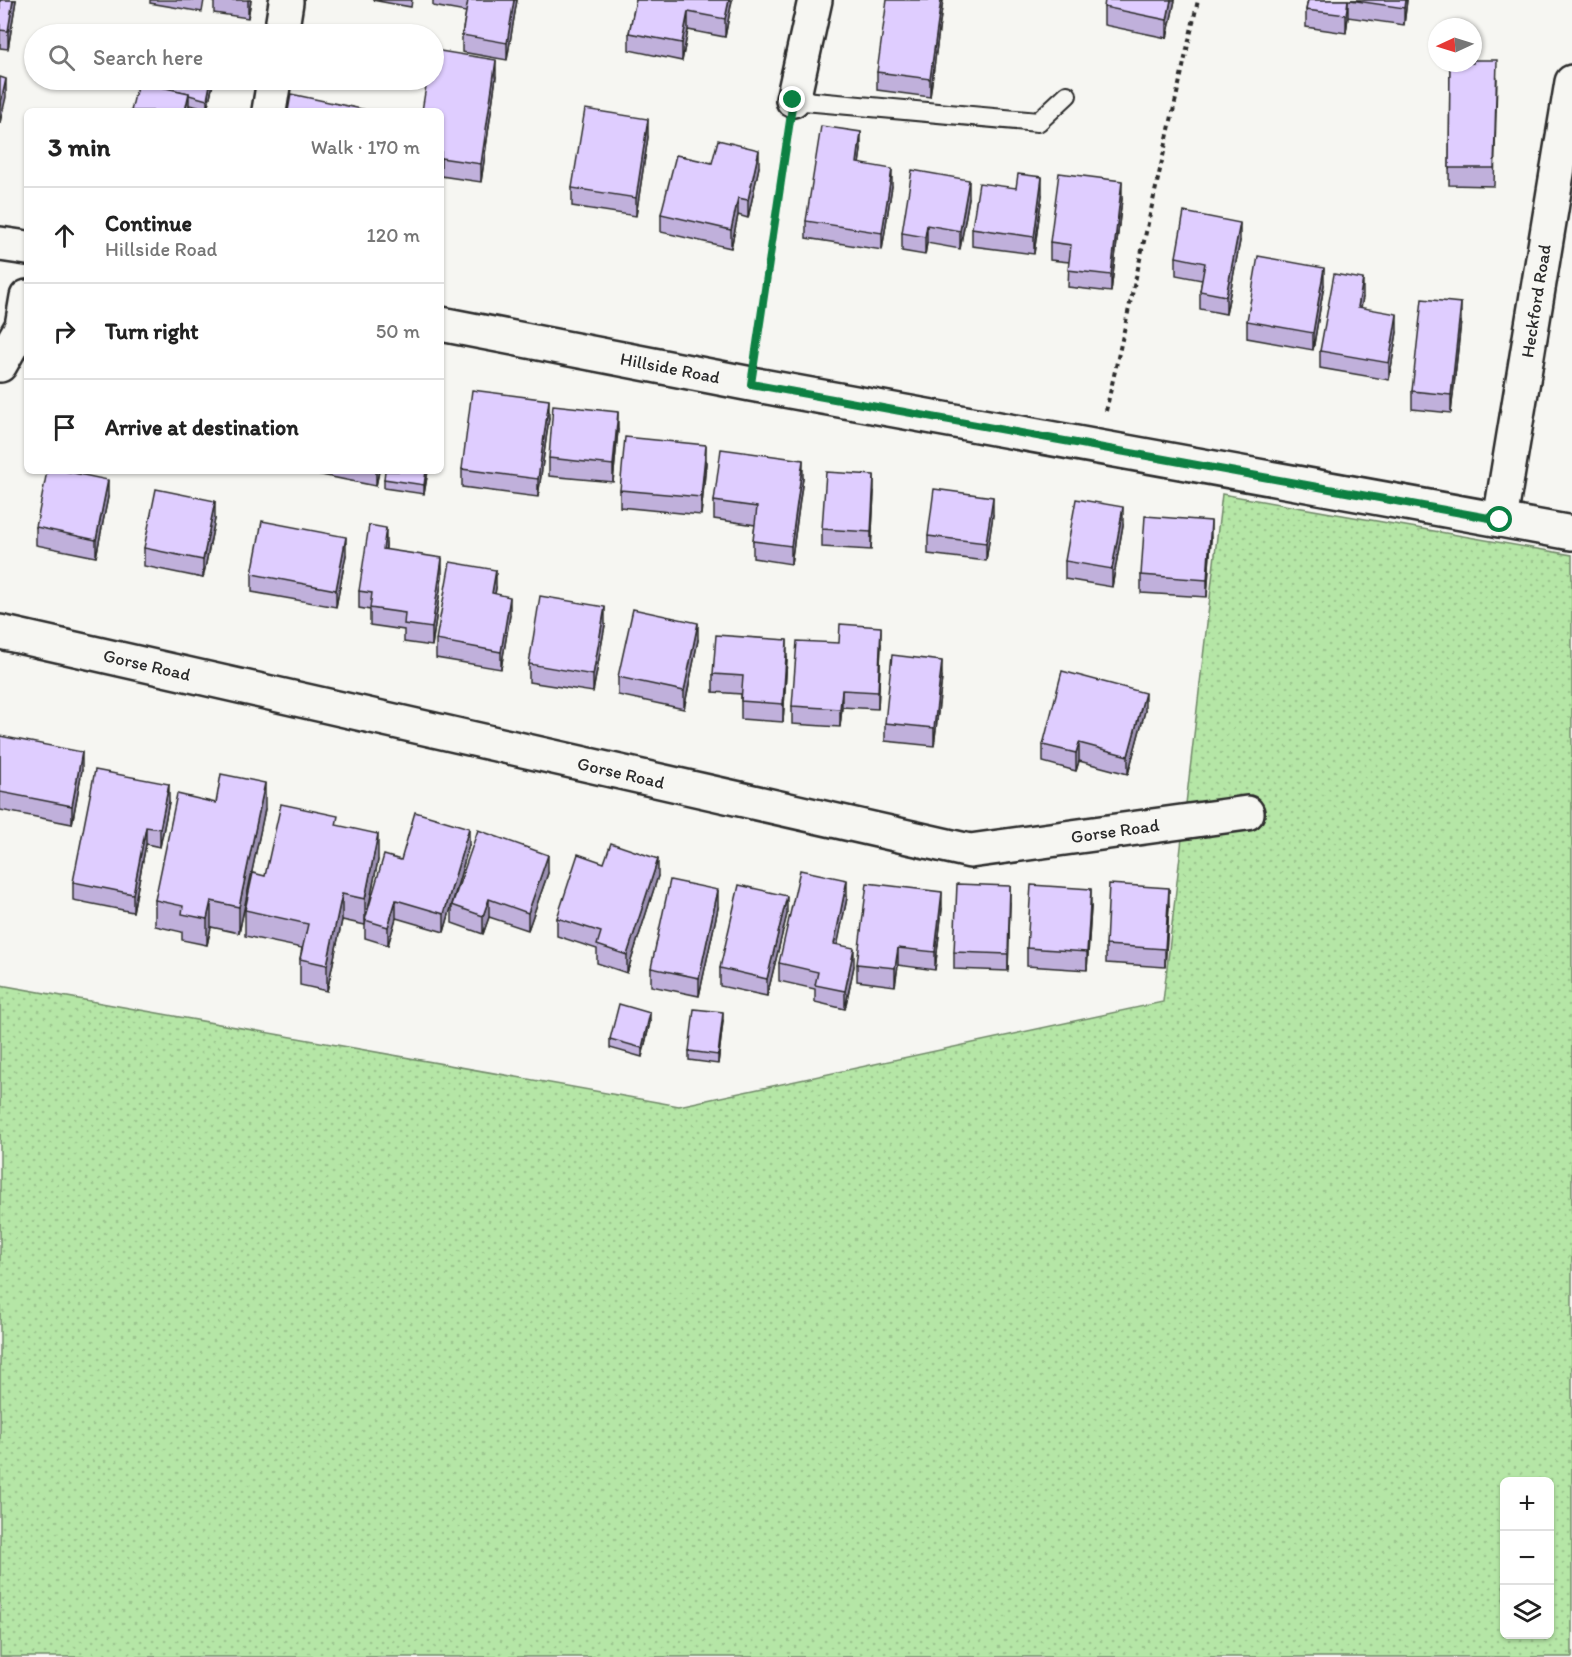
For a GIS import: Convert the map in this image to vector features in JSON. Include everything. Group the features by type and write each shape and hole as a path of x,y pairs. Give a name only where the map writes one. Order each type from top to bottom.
{"street":[{"path":"793,100 814,0"},
{"path":"283,24 286,2"},
{"name":"Heckford Road","path":"1500,520 1572,82"},
{"path":"269,108 272,90"},
{"path":"0,244 24,248"},
{"path":"0,365 22,326 24,314"},
{"name":"Hillside Road","path":"444,325 751,384 1572,533"},
{"name":"Gorse Road","path":"0,632 970,851 1247,813"}],"lane":[{"path":"793,100 1038,122 1067,95"}],"path":[{"path":"1098,447 1198,0"},
{"path":"751,384 793,100"}],"green space":[{"path":"1222,494 1572,555 1572,1657 0,1657 0,985 679,1106 1163,1002"}],"building":[{"path":"0,0 13,0 8,31 0,30"},
{"path":"468,0 514,0 507,43 462,35"},
{"path":"636,0 729,0 725,19 688,12 682,43 629,33"},
{"path":"887,0 941,0 930,79 877,72"},
{"path":"1105,0 1171,0 1167,20 1104,7"},
{"path":"1308,0 1348,0 1346,15 1306,10"},
{"path":"1350,0 1405,0 1404,8"},
{"path":"444,52 496,60 481,164 444,158 444,108 422,108 425,90 444,90"},
{"path":"1482,60 1497,60 1494,168 1449,168 1450,72 1482,72"},
{"path":"0,77 6,79 0,106"},
{"path":"136,90 175,90 189,93 186,108 132,108"},
{"path":"175,90 209,90 207,100 189,95 189,93"},
{"path":"291,94 357,108 289,108"},
{"path":"585,109 648,119 636,198 572,188"},
{"path":"821,126 861,132 857,163 892,169 882,233 806,221"},
{"path":"718,140 759,150 748,200 738,198 731,230 661,214 676,155 712,163"},
{"path":"912,170 969,180 960,231 927,225 925,237 902,233"},
{"path":"1059,173 1122,181 1111,275 1068,270 1071,245 1050,242"},
{"path":"1018,174 1042,177 1034,237 972,228 979,183 1016,188"},
{"path":"1184,212 1240,223 1226,296 1200,291 1205,263 1176,257"},
{"path":"1258,256 1324,268 1313,333 1247,321"},
{"path":"1334,274 1363,279 1358,307 1397,314 1389,363 1320,351"},
{"path":"1422,299 1461,303 1451,395 1412,391"},
{"path":"472,390 549,400 538,479 462,469"},
{"path":"553,405 618,412 613,465 549,458"},
{"path":"625,437 706,445 701,497 620,490"},
{"path":"721,449 803,460 791,546 753,541 757,507 714,501"},
{"path":"826,472 874,475 871,532 822,529"},
{"path":"46,474 79,474 108,480 96,540 36,527"},
{"path":"385,474 426,474 424,485 384,479"},
{"path":"156,489 215,501 203,560 144,548"},
{"path":"934,489 993,497 986,543 928,536"},
{"path":"1076,499 1123,507 1112,569 1065,561"},
{"path":"1145,516 1211,521 1207,580 1141,575"},
{"path":"262,521 346,537 336,590 252,574"},
{"path":"369,525 386,528 383,549 442,558 432,628 404,624 405,613 370,608 372,593 359,591"},
{"path":"450,562 496,570 492,593 510,597 501,652 436,640"},
{"path":"540,596 605,607 593,675 529,664"},
{"path":"633,609 698,623 684,691 618,677"},
{"path":"840,624 881,627 878,692 842,690 840,709 792,706 797,641 839,643"},
{"path":"716,635 787,640 783,704 741,701 743,676 713,674"},
{"path":"892,655 942,661 934,728 885,723"},
{"path":"1062,671 1145,693 1128,756 1079,743 1076,753 1043,745"},
{"path":"0,736 82,752 72,806 0,792"},
{"path":"95,770 169,784 160,829 146,827 133,894 73,882"},
{"path":"221,774 265,783 239,907 211,901 207,919 182,914 183,906 155,900 177,794 216,803"},
{"path":"281,804 338,816 336,825 378,834 365,899 342,894 327,965 300,959 308,924 245,910 253,873 265,876"},
{"path":"415,812 469,828 444,914 396,900 388,927 365,920 384,855 401,860"},
{"path":"478,830 548,855 528,913 489,899 483,916 452,905"},
{"path":"611,843 658,859 627,955 597,945 601,932 557,918 578,854 604,863"},
{"path":"800,870 847,880 834,944 854,948 845,991 815,985 818,972 779,963"},
{"path":"670,880 718,890 699,978 651,968"},
{"path":"867,883 942,892 935,952 898,948 895,968 857,964"},
{"path":"957,884 1010,886 1008,954 954,952"},
{"path":"1109,884 1169,888 1165,949 1106,945"},
{"path":"739,885 787,896 767,979 720,968"},
{"path":"1031,885 1091,889 1087,952 1027,948"},
{"path":"619,1004 650,1013 642,1048 610,1039"},
{"path":"694,1009 723,1012 718,1055 689,1051"}],"route":[{"path":"793,100 751,384 1500,520"}]}
